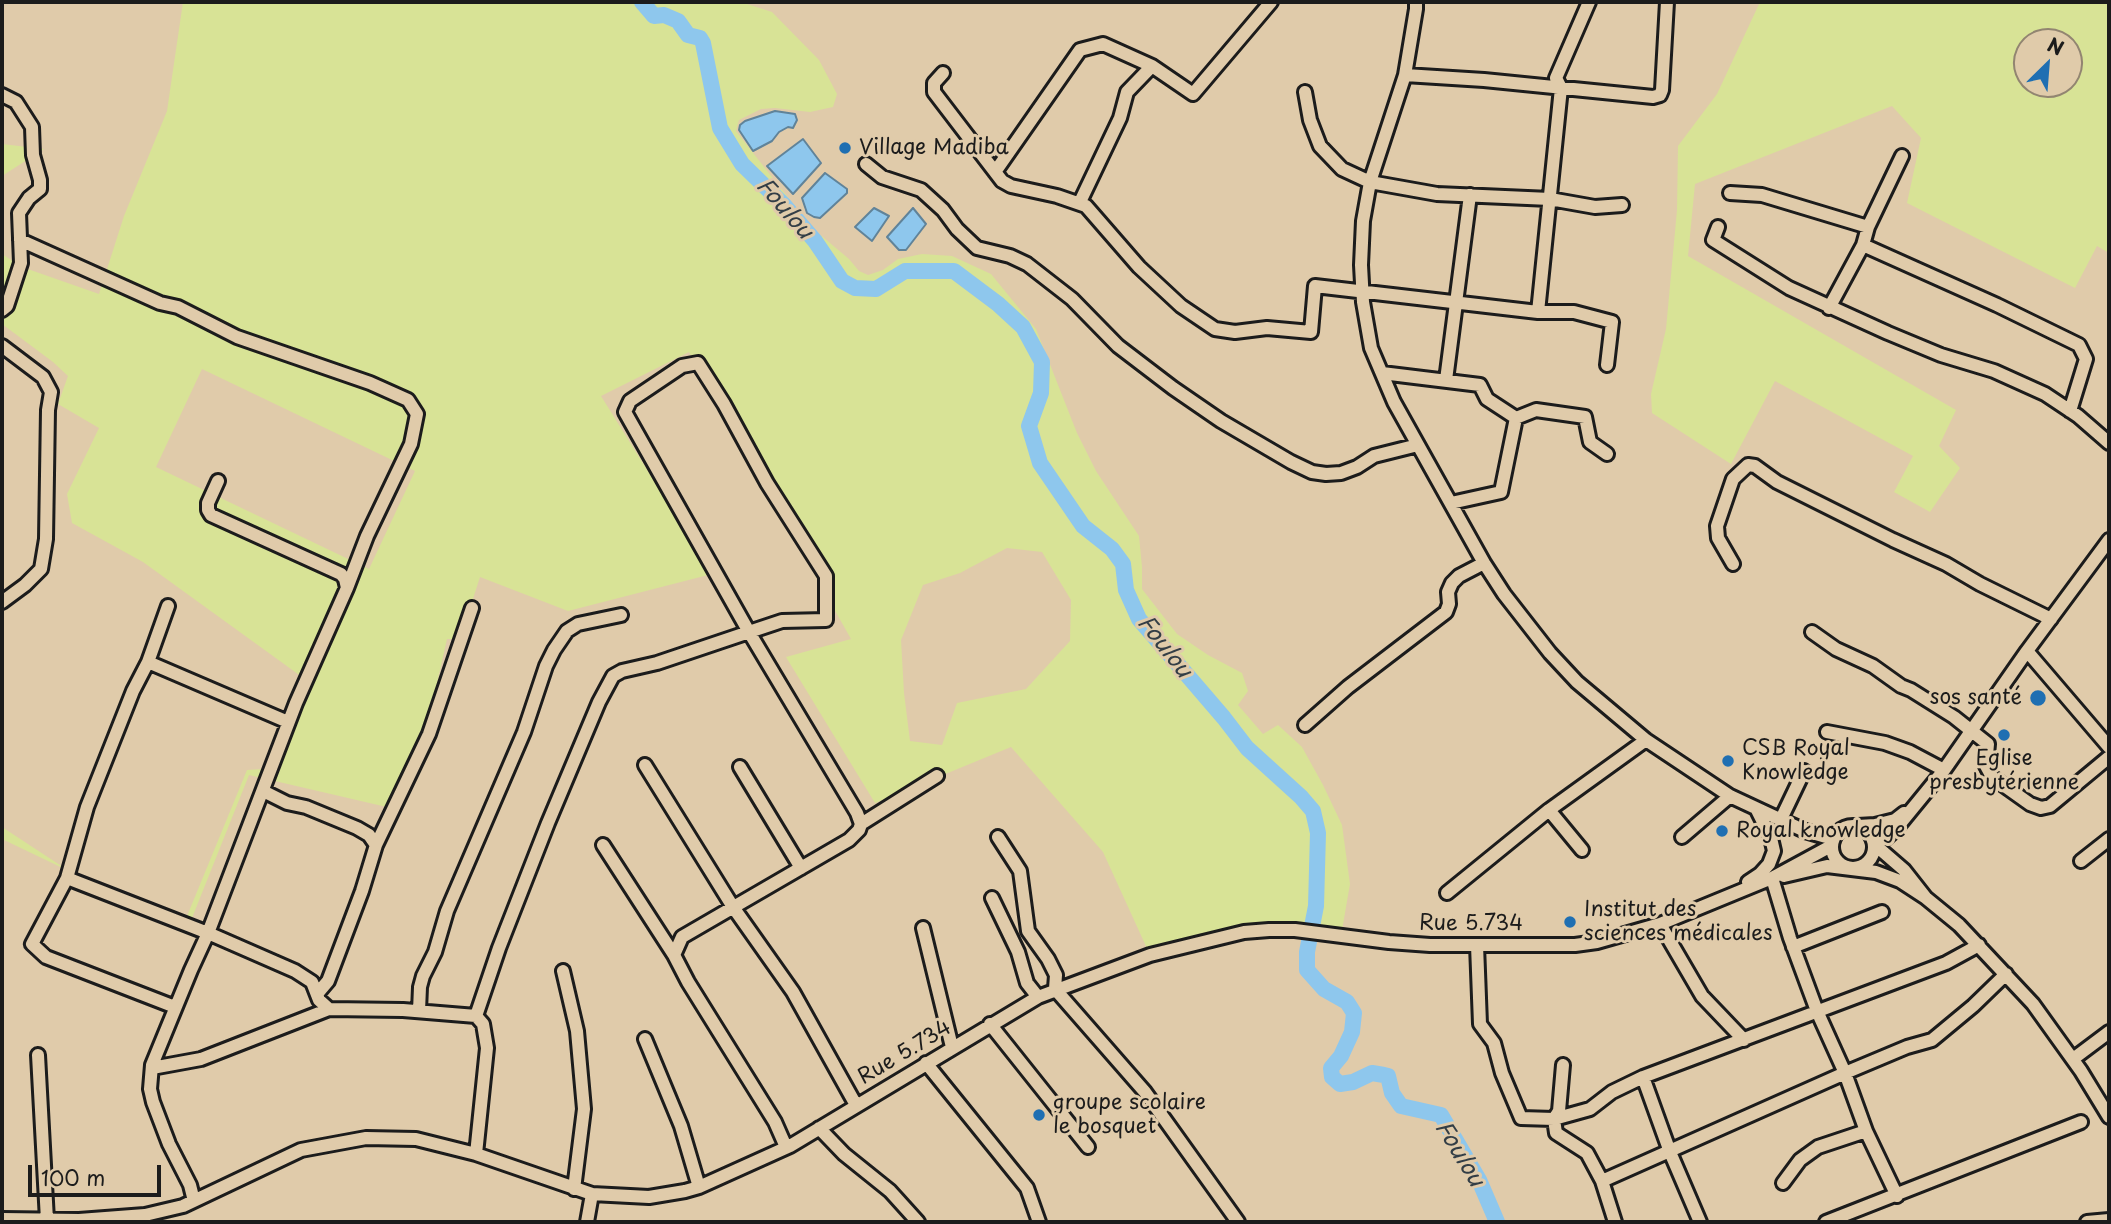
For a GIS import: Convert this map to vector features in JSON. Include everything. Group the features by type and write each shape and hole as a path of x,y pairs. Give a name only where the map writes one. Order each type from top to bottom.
{"street":[{"path":"995,173 1080,50 1103,44 1152,66 1193,94 1272,2"},
{"path":"1416,2 1405,75 1370,182 1363,221 1361,265 1371,348 1394,402 1484,563 1504,594 1550,653 1597,700 1646,740 1730,796 1832,843"},
{"path":"1538,312 1560,88 1556,78 1589,2"},
{"path":"1405,75 1653,97 1660,95 1667,2"},
{"path":"1080,202 1120,118 1127,92 1152,66"},
{"path":"943,73 932,87 934,92 995,173 1011,186 1080,202 1086,206 1139,267 1181,306 1215,329 1235,332 1267,328 1311,332 1315,286 1538,312 1574,312 1612,322 1607,365"},
{"path":"1305,92 1310,120 1320,146 1342,169 1370,182 1437,194 1550,199 1595,207 1622,205"},
{"path":"2,95 16,102 32,127 33,155 40,180 40,189 29,198 19,213 21,263 7,306 2,310"},
{"path":"1829,308 1863,245 1868,227 1902,156"},
{"path":"866,164 881,177 921,190 977,248 1010,256 1027,264 1072,299 1118,346 1172,388 1221,421 1291,462 1312,472 1341,473 1374,456 1418,445"},
{"path":"1730,193 1762,195 1868,227"},
{"path":"1447,380 1470,195"},
{"path":"1718,228 1713,240 1789,288 1829,308 1941,355 1994,371 2045,394 2109,443"},
{"path":"20,240 135,292 178,307 237,337 370,383 408,400 417,414 411,444 288,722 208,933 175,1007 152,1068 150,1089 153,1102 169,1144 190,1185 194,1201"},
{"path":"1863,245 1997,304 2078,345 2086,359 2070,411"},
{"path":"2,346 43,377 51,392 48,410 48,495 44,559 37,575 2,602"},
{"path":"476,1016 499,948 548,823 599,702 613,677 622,671 657,663 748,632 782,621 826,620 826,576 767,483 724,404 698,363 682,366 630,401 625,412 748,632 858,813 861,824 849,840 682,937 674,955"},
{"path":"1382,373 1480,385 1487,399 1516,418"},
{"path":"1516,418 1536,410 1585,417 1590,442 1607,454"},
{"path":"1451,503 1502,492 1516,418"},
{"path":"1734,564 1718,538 1717,526 1733,479 1748,465 1755,466 1777,482 1946,564 2051,619"},
{"path":"218,481 208,503 211,515 341,574 347,588"},
{"path":"1874,844 1895,830 1944,770 2027,651 2108,545"},
{"path":"1305,725 1348,687 1446,611 1452,583 1459,576 1484,563"},
{"path":"168,606 148,662 133,691 87,807 67,878 32,944 46,957 175,1007"},
{"path":"317,994 328,981 362,891 376,845 429,734 472,608"},
{"path":"419,1011 419,987 435,952 447,911 524,732 550,658 567,631 578,624 621,615"},
{"path":"1812,632 1836,649 1873,666 1894,682 1954,717 1989,746 1986,766 1992,777 2030,804 2040,808 2050,806 2109,757"},
{"path":"2027,651 2109,747"},
{"path":"148,662 288,722"},
{"path":"1827,732 1885,743 1910,752 1944,770"},
{"path":"1447,893 1549,810 1646,740"},
{"path":"645,765 733,907 793,992 856,1105"},
{"path":"740,767 801,868"},
{"path":"1782,817 1804,771"},
{"path":"861,824 937,776"},
{"path":"263,791 287,803 306,807 356,828 369,835 376,845"},
{"path":"1682,837 1730,796"},
{"path":"1761,811 1822,828 1848,828 1895,820 1915,805"},
{"path":"1549,810 1582,850"},
{"path":"1709,903 1760,874 1769,864 1774,851 1761,811"},
{"path":"1848,828 1832,843 1832,852 1838,863 1856,868 1867,862 1874,844"},
{"path":"1848,828 1867,832 1874,844 1904,870 1926,898"},
{"path":"998,836 1020,871 1028,931 1048,958 1056,975 1055,989 1144,1092 1238,1222"},
{"path":"2081,861 2109,839"},
{"name":"Rue 5.734","path":"11,1220 79,1220 145,1215 194,1201 292,1154 366,1138 416,1139 476,1154 592,1194 649,1197 699,1187 786,1147 1038,997 1150,955 1244,932 1295,930 1389,942 1575,945 1597,942 1660,924 1772,878 1832,843"},
{"path":"603,845 674,955 775,1122 786,1147"},
{"path":"1897,1196 1866,1131 1845,1073 1817,1011 1793,947 1772,878 1827,866 1849,868 1876,872 1900,881 1926,898 1979,945 2033,1004 2073,1059 2109,1117"},
{"path":"67,878 208,933 308,977 321,1004 329,1009"},
{"path":"992,898 1018,951 1027,983 1038,997"},
{"path":"1793,947 1882,912"},
{"path":"1660,924 1702,996 1744,1040"},
{"path":"923,928 953,1047"},
{"path":"1477,945 1480,1024 1494,1043 1502,1073 1521,1118 1554,1119 1590,1109 1612,1092 1643,1077 1946,963 1979,945"},
{"path":"562,971 577,1031 584,1109 574,1189"},
{"path":"1602,1181 1845,1073 1932,1040 2006,974"},
{"path":"152,1068 201,1059 329,1009 419,1011 476,1016 483,1024 487,1048 476,1154"},
{"path":"990,1024 1088,1147"},
{"path":"2073,1059 2109,1032"},
{"path":"645,1039 681,1126 699,1187"},
{"path":"38,1055 47,1220"},
{"path":"926,1063 1027,1188 1039,1222"},
{"path":"1563,1065 1559,1111 1554,1119 1556,1133 1587,1153 1602,1181 1615,1222"},
{"path":"1643,1077 1695,1220"},
{"path":"1826,1222 2081,1122"},
{"path":"819,1128 844,1154 890,1191 918,1222"},
{"path":"1783,1183 1800,1160 1818,1147 1866,1131"},
{"path":"587,1222 592,1194"},
{"path":"2087,1222 2109,1220"}],"green space":[{"path":"183,2 716,2 747,4 772,12 819,60 837,94 833,107 810,112 761,109 739,120 736,131 811,227 859,271 868,275 883,270 898,259 922,254 952,256 991,274 1036,329 1077,433 1096,471 1139,536 1142,589 1177,634 1242,673 1248,691 1238,705 1263,734 1278,725 1302,747 1323,785 1342,825 1350,884 1341,936 1269,930 1150,955 1103,852 1011,747 875,803 786,657 851,639 689,352 601,396 712,574 568,611 480,577 460,639 447,639 423,745 391,808 249,775 188,928 2,839 2,827 66,869 185,921 247,770 278,768 302,677 143,562 72,523 67,494 99,428 58,404 68,376 2,324 2,254 22,267 99,294 124,216 167,111","holes":["202,369 415,471 369,569 156,467","1007,548 1042,552 1071,600 1070,641 1026,689 957,703 942,745 910,741 901,640 923,585 960,573"]},
{"path":"1760,2 2109,2 2109,253 2097,246 2075,288 1907,203 1921,138 1892,106 1695,184 1688,256 1956,410 1939,446 1960,468 1930,512 1894,492 1913,456 1775,381 1731,464 1652,413 1651,394 1666,329 1677,210 1678,146 1717,94"},
{"path":"2,144 44,149 2,176"}],"water":[{"path":"775,111 795,114 797,120 793,128 788,127 779,132 772,141 753,151 739,130 740,125"},
{"path":"803,139 821,163 793,194 767,166"},
{"path":"825,173 847,189 847,193 820,218 814,217 807,213 802,198"},
{"path":"874,208 889,216 872,241 855,227"},
{"path":"913,208 926,224 906,250 899,250 887,237"}],"waterway":[{"name":"Foulou","path":"642,2 654,16 664,15 678,21 688,35 700,38 720,128 742,164 784,205 815,241 842,281 855,288 876,289 905,271 954,271 998,304 1023,327 1042,362 1041,393 1029,426 1040,463 1083,526 1112,549 1123,564 1126,590 1139,619 1247,748 1313,811 1318,833 1316,906 1307,952 1307,970 1324,989 1347,1002 1354,1013 1352,1032 1341,1056 1331,1068 1332,1077 1340,1084 1353,1082 1372,1073 1388,1076 1392,1093 1401,1106 1441,1115 1479,1180 1497,1222"}],"place":[{"name":"Village Madiba","path":"845,148"},
{"name":"sos santé","path":"2038,698"},
{"name":"Eglise presbytérienne","path":"2004,735"},
{"name":"CSB Royal Knowledge","path":"1728,761"},
{"name":"Royal knowledge","path":"1722,831"},
{"name":"Institut des sciences médicales","path":"1570,922"},
{"name":"groupe scolaire le bosquet","path":"1039,1115"}]}
